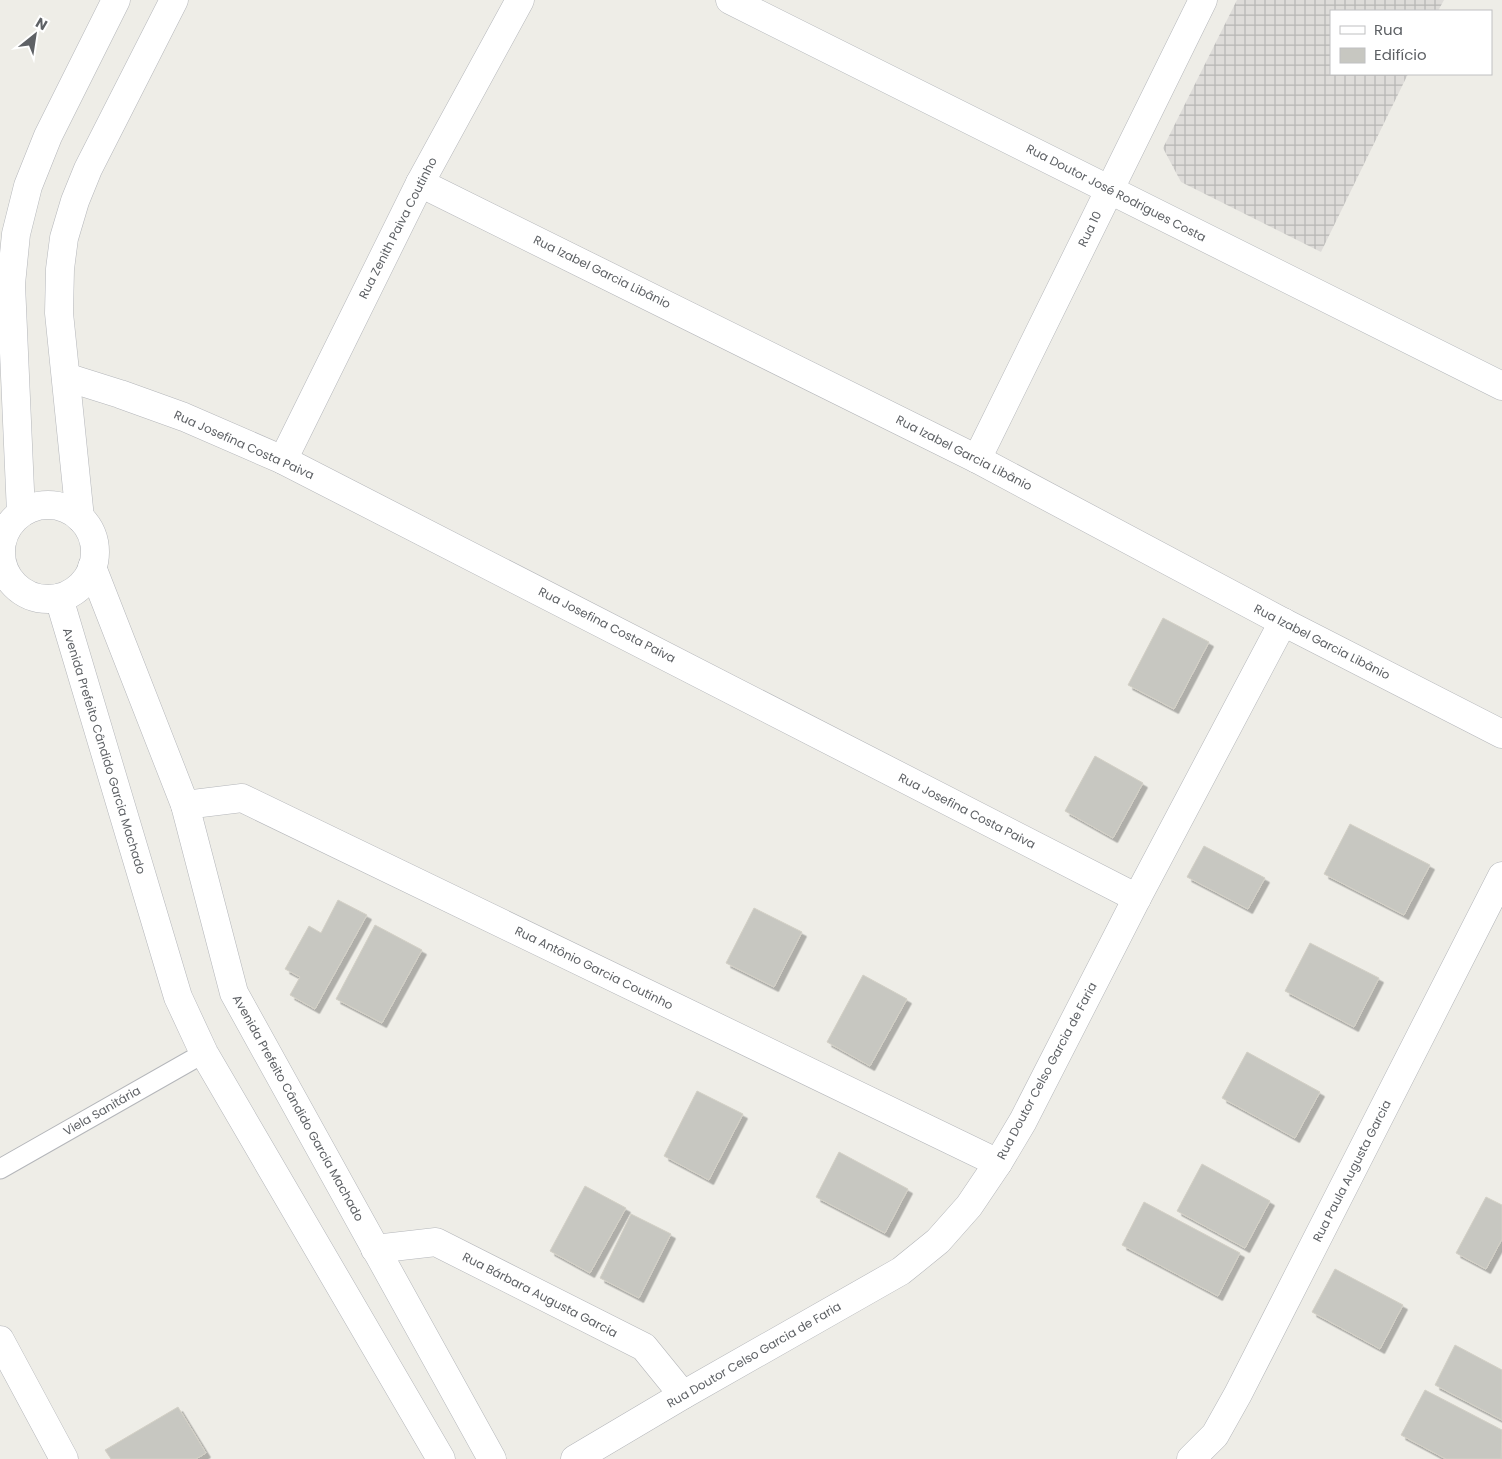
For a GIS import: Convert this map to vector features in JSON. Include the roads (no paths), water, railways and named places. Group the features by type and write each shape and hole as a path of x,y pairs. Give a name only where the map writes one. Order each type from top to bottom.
{"street":[{"path":"92,568 85,582 73,592 59,598 44,600 9,588 0,547 9,526 11,284 16,234 28,186 48,136 116,0"},
{"name":"Avenida Prefeito Cândido Garcia Machado","path":"174,0 88,170 75,201 64,238 60,269 59,313 80,518 89,529 93,541 95,554 92,568 185,805 234,993 492,1459"},
{"name":"Rua Zenith Paiva Coutinho","path":"283,460 420,183 520,0"},
{"name":"Rua Doutor José Rodrigues Costa","path":"730,0 1502,386"},
{"name":"Rua 10","path":"977,459 1203,0"},
{"name":"Rua Izabel Garcia Libânio","path":"420,183 977,459 1283,622 1502,734"},
{"name":"Rua Josefina Costa Paiva","path":"66,377 184,417 283,460 1137,898"},
{"path":"9,526 36,507 52,506 67,510 80,518"},
{"name":"Avenida Prefeito Cândido Garcia Machado","path":"59,598 178,997 204,1053 441,1459"},
{"name":"Rua Doutor Celso Garcia de Faria","path":"576,1459 683,1395 901,1270 938,1241 969,1206 1023,1121 1137,898 1283,622"},
{"name":"Rua Antônio Garcia Coutinho","path":"185,805 242,798 998,1163"},
{"name":"Rua Paula Augusta Garcia","path":"1191,1459 1215,1435 1238,1394 1502,876"},
{"name":"Rua Bárbara Augusta Garcia","path":"375,1250 436,1242 644,1347 683,1395"},
{"path":"0,1340 64,1459"}],"lane":[{"name":"Viela Sanitária","path":"0,1169 204,1053"}]}
